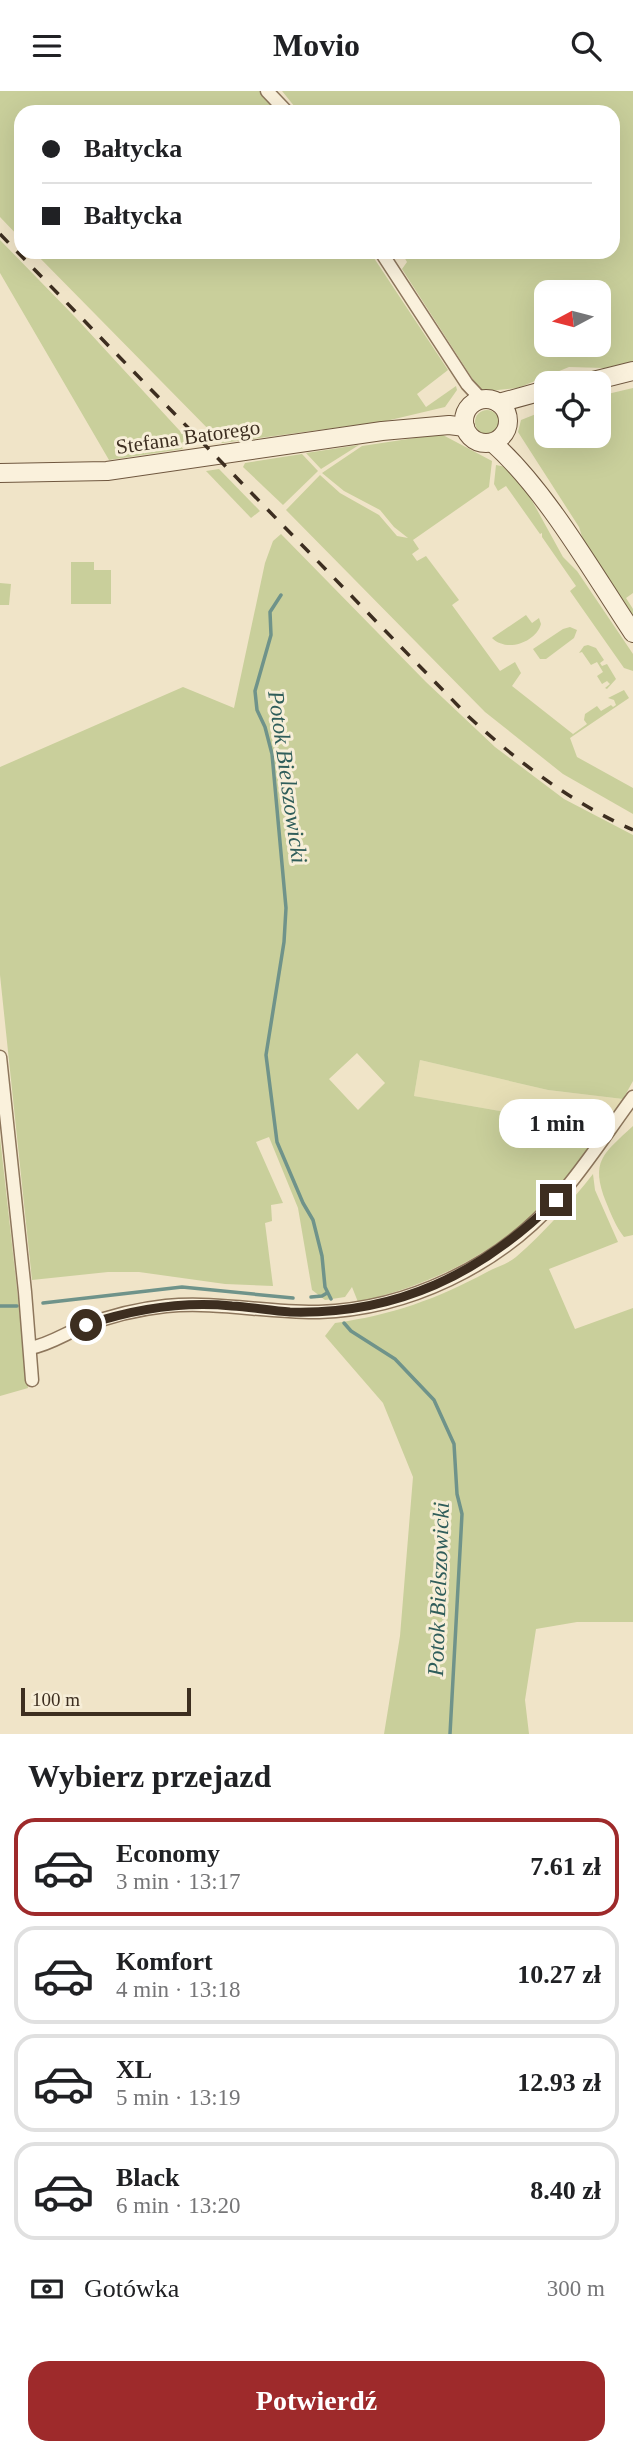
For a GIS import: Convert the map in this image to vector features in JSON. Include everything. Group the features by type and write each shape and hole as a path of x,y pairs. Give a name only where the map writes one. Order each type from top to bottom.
{"street":[{"path":"267,91 280,105"},
{"path":"386,259 633,633"},
{"path":"611,377 633,372"},
{"name":"Stefana Batorego","path":"0,473 107,471 382,431 449,425 534,395"},
{"name":"Stefana Batorego","path":"486,413 534,401"},
{"path":"486,413 501,439 493,443 473,439 486,413"},
{"path":"493,443 506,454 553,514"},
{"path":"0,1057 32,1380"},
{"path":"30,1348 97,1322 141,1310 202,1304 288,1312 339,1311 377,1304 426,1289 489,1257 530,1226 571,1181 633,1097"}],"shaded area":[{"path":"420,1060 548,1090 623,1099 603,1129 414,1096"}],"green space":[{"path":"0,91 260,91 273,105 14,105 14,232 0,217"},
{"path":"282,91 633,91 633,361 605,368 569,367 559,371 534,371 534,381 518,388 488,391 479,389 402,269 407,262 405,259 620,259 620,105 293,105"},
{"path":"0,240 14,254 14,259 19,259 76,318 191,443 180,445 183,449 109,460 0,273"},
{"path":"41,259 375,259 448,370 417,394 426,407 456,386 457,390 445,407 386,421 222,443"},
{"path":"633,388 633,593 626,598 633,609 633,622 584,543 579,527 518,432 521,420 534,415 534,448 611,448 611,393"},
{"path":"487,410 498,417 499,422 492,433 487,434 476,427 475,422 482,411"},
{"path":"441,434 492,461 489,487 413,540 419,549 412,554 417,561 426,556 459,600 452,605 500,671 515,662 521,673 512,686 573,734 587,724 584,720 585,714 597,706 601,711 611,705 613,707 616,705 614,700 608,698 624,690 629,698 570,738 577,757 633,788 633,814 563,774 485,712 286,510 320,475 340,493 379,515 397,536 408,538 394,527 380,510 344,491 322,473 362,446"},
{"path":"359,445 321,469 306,453"},
{"path":"302,454 318,471 283,505 243,467 245,463"},
{"path":"496,465 506,467 525,488 563,557 577,571 633,654 633,671 624,668 570,591 576,586 542,537 542,533 540,534 506,486 498,491 494,484"},
{"path":"219,469 260,511 251,518 206,471"},
{"path":"281,534 426,682 495,747 564,799 633,835 633,1081 623,1099 548,1090 420,1060 414,1096 603,1129 557,1191 519,1226 477,1256 408,1288 358,1302 352,1287 345,1297 325,1300 312,1290 298,1208 269,1137 256,1142 283,1203 271,1205 272,1221 265,1223 273,1286 225,1284 139,1272 108,1272 32,1280 0,975 0,767 183,687 234,708 265,563 273,541","holes":["357,1053 385,1083 358,1110 329,1079"]},
{"path":"71,562 94,562 94,570 111,570 111,604 71,604"},
{"path":"0,583 11,584 9,605 0,605"},
{"path":"526,615 532,623 539,618 541,624 533,636 513,645 505,645 492,638"},
{"path":"570,627 577,630 574,638 546,659 540,659 533,649"},
{"path":"588,645 596,648 604,660 600,663 602,666 607,664 616,679 607,689 605,688 610,684 607,681 602,684 597,676 603,672 597,662 591,665 582,652 579,653"},
{"path":"633,1126 633,1235 624,1237 606,1202 599,1177 602,1159"},
{"path":"0,1137 28,1388 0,1396"},
{"path":"593,1174 595,1190 618,1242 549,1269 575,1329 633,1308 633,1622 577,1622 536,1629 525,1700 529,1734 384,1734 400,1636 413,1477 383,1403 325,1336 335,1323 414,1305 509,1262 547,1228"}],"waterway":[{"name":"Potok Bielszowicki","path":"281,595 270,612 271,635 255,691 257,710 272,754 286,908 284,942 266,1055 277,1142 313,1220 322,1256 325,1287 331,1299"},
{"name":"Potok Bielszowicki","path":"43,1303 182,1287 293,1298"},
{"name":"Potok Bielszowicki","path":"311,1297 327,1293"},
{"name":"Potok Bielszowicki","path":"0,1306 17,1306"},
{"name":"Potok Bielszowicki","path":"344,1323 351,1331 395,1359 434,1400 454,1444 457,1494 462,1514 450,1734"}],"railway":[{"path":"0,234 14,248"},
{"path":"24,259 469,717 546,780 633,830"}],"route":[{"path":"86,1325 125,1313 163,1307 202,1304 288,1312 321,1312 389,1301 439,1284 489,1257 530,1226 556,1200"}]}
